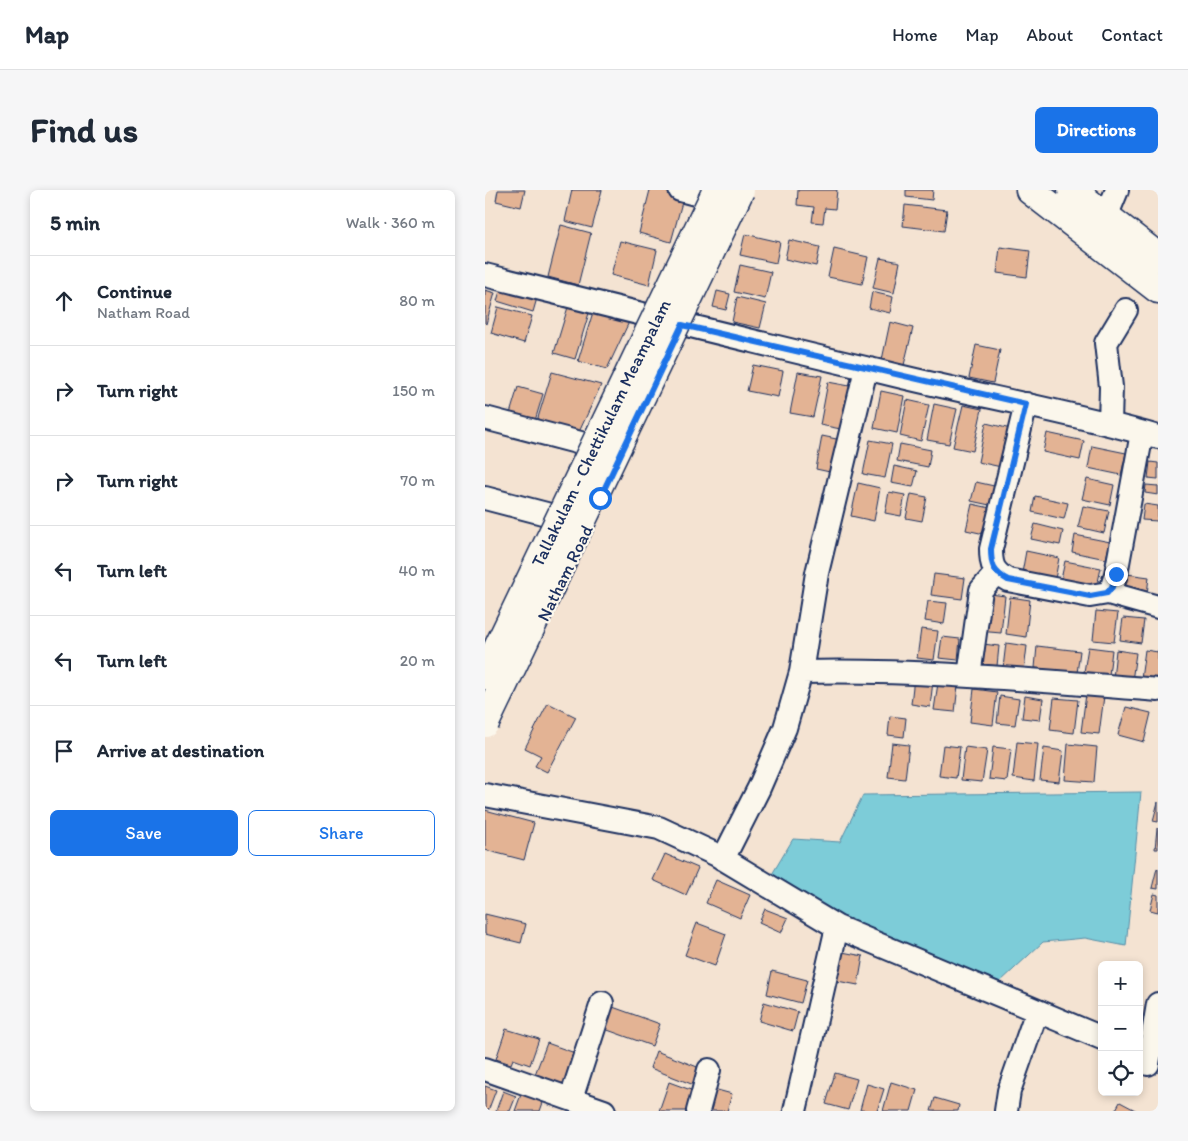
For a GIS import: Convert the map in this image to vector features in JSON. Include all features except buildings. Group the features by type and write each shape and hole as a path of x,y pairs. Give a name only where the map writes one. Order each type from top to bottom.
{"main road":[{"name":"Tallakulam - Chettikulam Meampalam","path":"485,723 740,190"},
{"name":"Natham Road","path":"485,739 748,190"},
{"path":"1030,190 1158,289"},
{"path":"1072,190 1158,258"},
{"name":"Natham Road","path":"485,661 649,316 711,192"},
{"name":"Tallakulam - Chettikulam Meampalam","path":"485,675 711,192"}],"street":[{"path":"680,190 711,192"},
{"path":"1107,217 1117,190"},
{"path":"485,275 682,325 866,369 1026,404 1150,435 1116,574 1112,587 1107,593"},
{"path":"1110,424 1111,387 1106,343 1126,310"},
{"path":"723,859 759,788 785,728 801,672 817,573 866,369"},
{"path":"1026,404 991,549 991,564 996,573 1008,580 1090,596 1107,593 1158,607"},
{"path":"485,418 588,446"},
{"path":"485,498 554,516"},
{"path":"969,676 981,590 996,573"},
{"path":"801,672 876,670 1158,690"},
{"path":"485,795 659,828 723,859 837,927 1098,1036"},
{"path":"801,1109 837,927"},
{"path":"571,1099 602,1003"},
{"path":"1148,1065 1158,1004"},
{"path":"1006,1111 1009,1091 1037,1011"},
{"path":"485,1069 605,1111"},
{"path":"698,1111 709,1070"}],"water":[{"path":"1141,792 1126,946 1085,938 1043,942 1000,982 851,922 771,876 793,839 840,842 863,795"}],"route":[{"path":"600,498 682,325 883,373 1026,404 991,549 991,564 996,573 1008,580 1090,596 1100,596 1107,593 1112,587 1116,574"}]}
